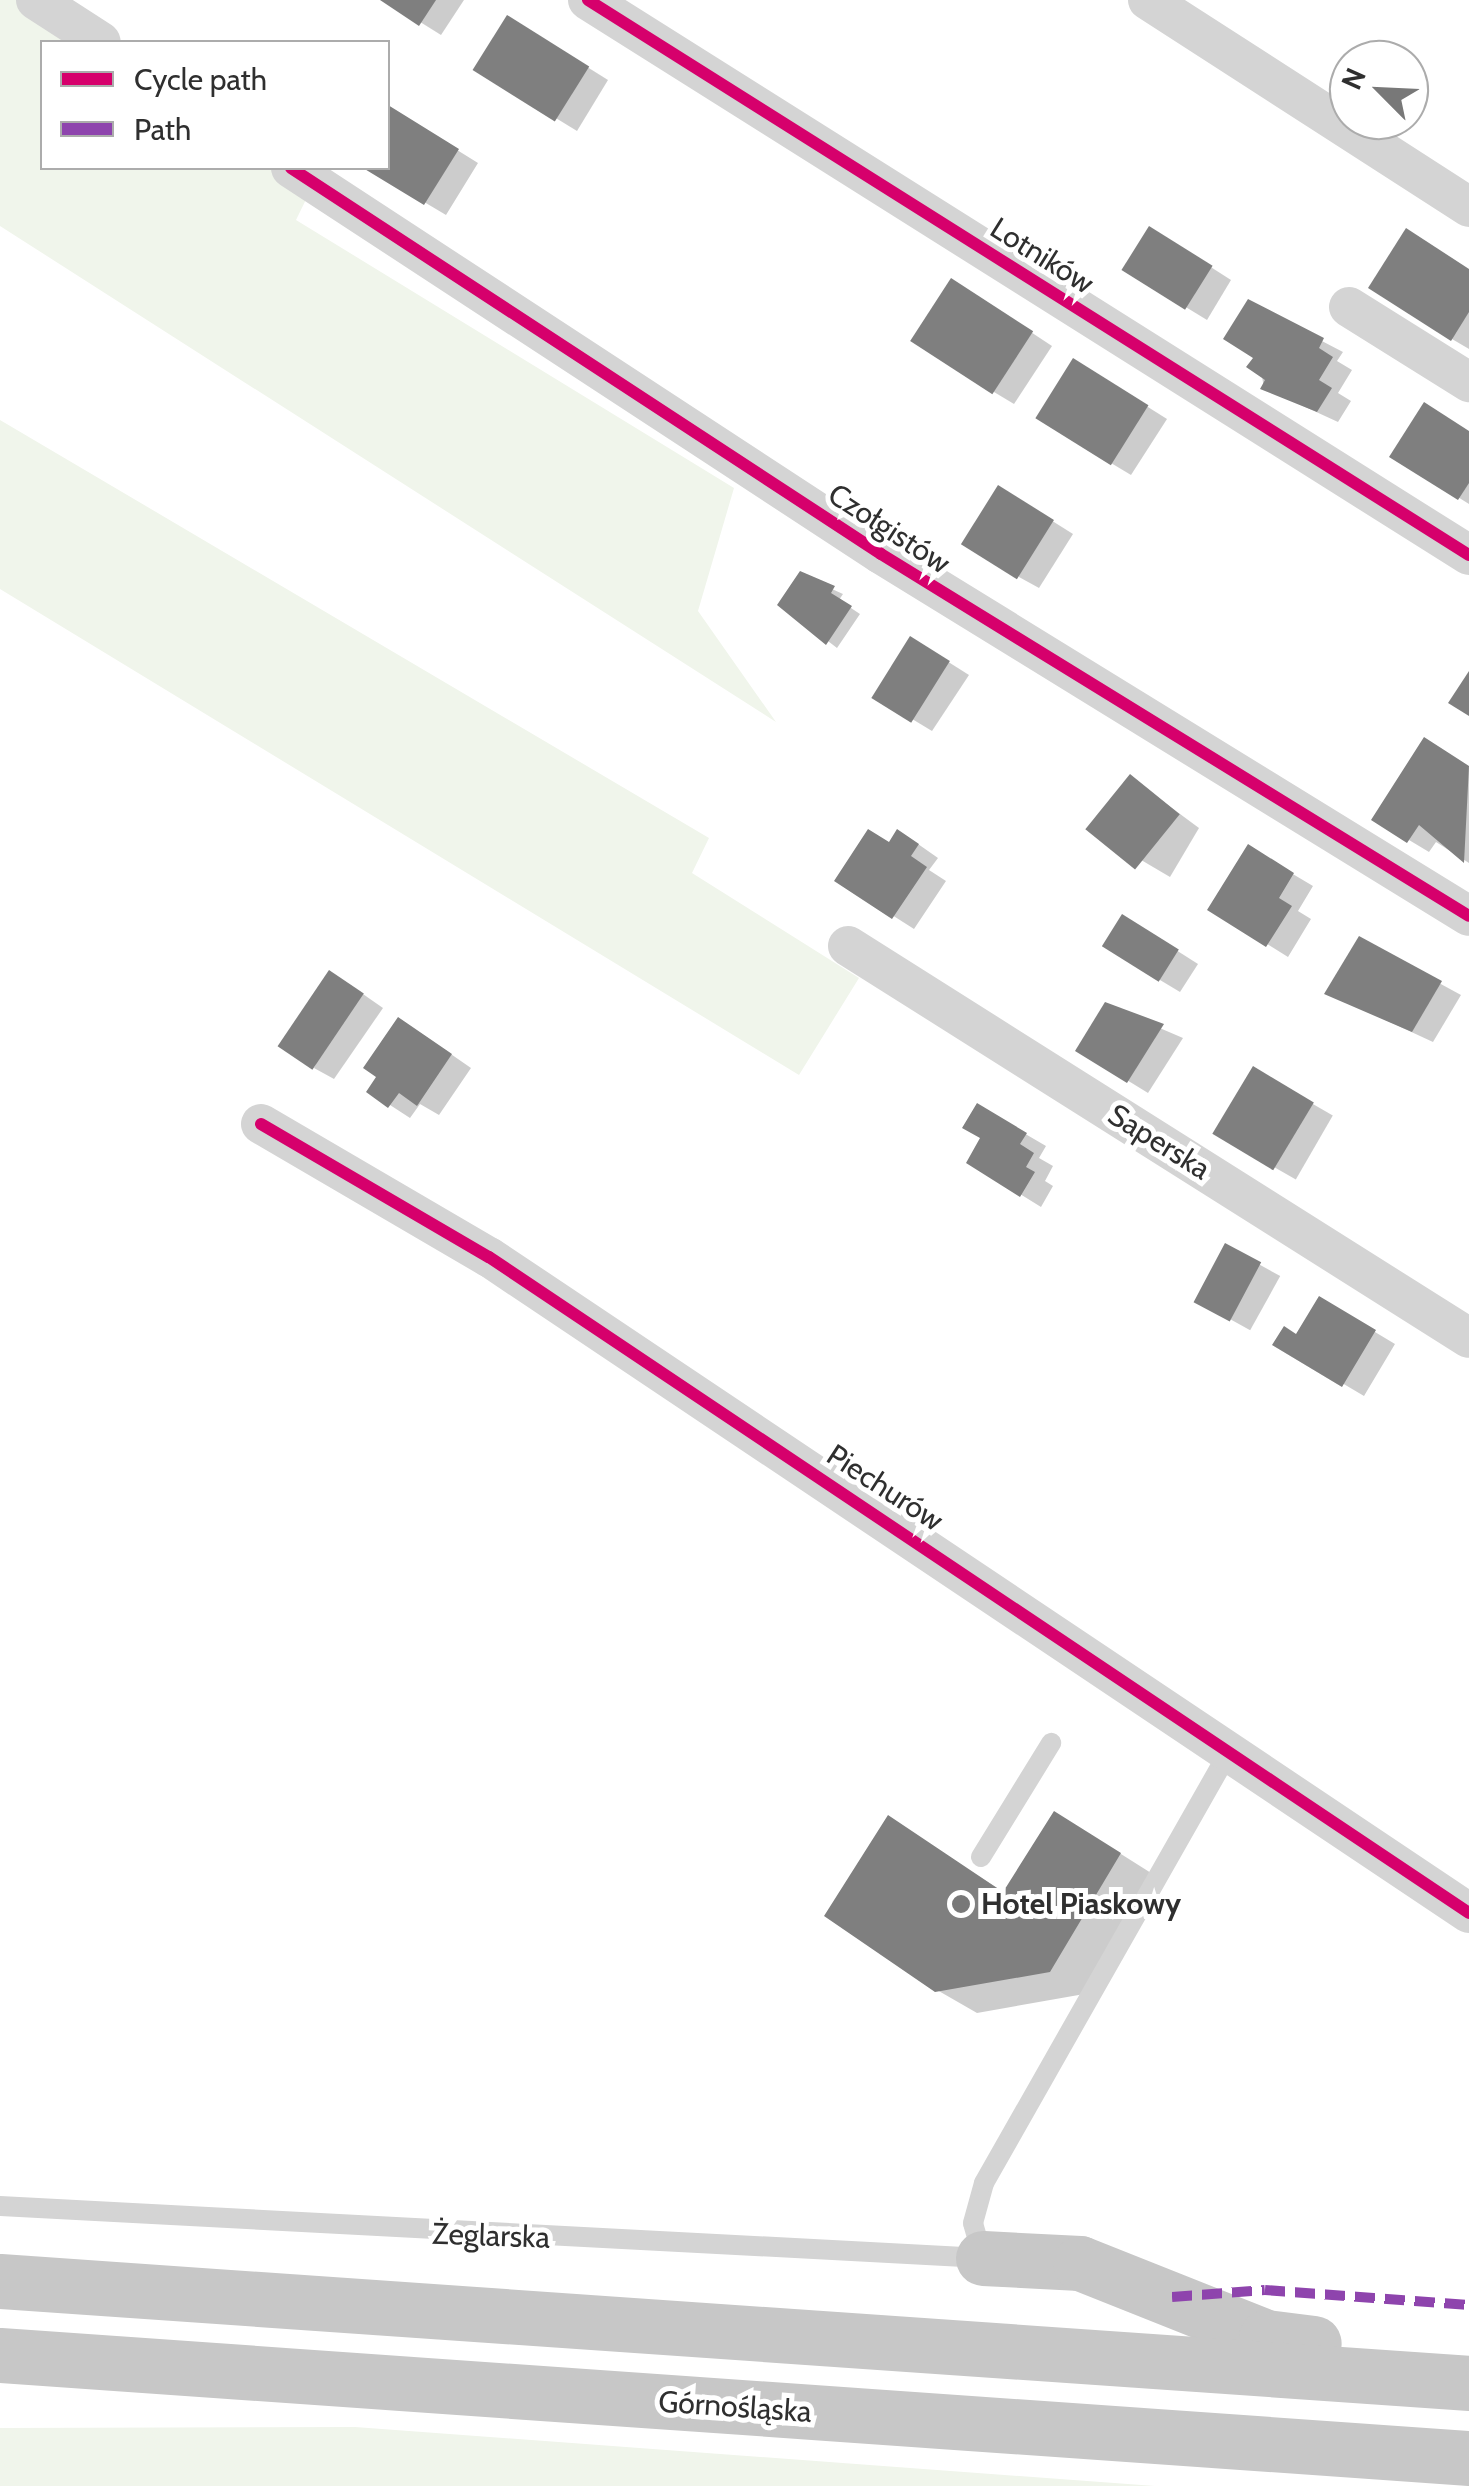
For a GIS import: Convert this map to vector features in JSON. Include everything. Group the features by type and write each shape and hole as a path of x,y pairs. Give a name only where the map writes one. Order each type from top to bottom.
{"main road":[{"path":"983,2258 1080,2263 1266,2337 1315,2343 1445,2382"},
{"path":"0,2281 1445,2382"},
{"name":"Górnośląska","path":"0,2355 1469,2458"}],"street":[{"path":"36,0 98,40"},
{"name":"Lotników","path":"588,0 1469,555"},
{"path":"1148,0 1469,208"},
{"name":"Czołgistów","path":"295,170 880,554 1469,916"},
{"path":"1350,307 1469,382"},
{"name":"Saperska","path":"848,946 1469,1338"},
{"name":"Piechurów","path":"261,1124 489,1257 1231,1746 1469,1912"}],"lane":[{"path":"981,1857 1051,1743"},
{"path":"983,2258 973,2223 984,2183 1231,1746"},
{"name":"Żeglarska","path":"0,2206 983,2258"}],"shaded area":[{"path":"0,0 34,0 99,40 40,40 40,170 305,170 317,177 296,220 734,488 698,611 776,722 0,226"},
{"path":"0,420 709,838 692,873 859,978 799,1075 0,589"},
{"path":"355,2427 1155,2486 0,2486 0,2428"}],"building":[{"path":"380,0 436,0 419,26"},
{"path":"507,15 589,66 555,122 473,70"},
{"path":"390,106 459,149 424,205 366,170 390,170"},
{"path":"1149,226 1213,266 1185,310 1121,270"},
{"path":"1406,228 1469,269 1469,312 1451,341 1368,288"},
{"path":"951,278 1033,331 992,394 910,341"},
{"path":"1248,299 1324,338 1319,348 1333,357 1319,380 1332,388 1317,412 1260,389 1265,380 1246,367 1253,358 1223,339"},
{"path":"1073,358 1148,405 1111,465 1035,418"},
{"path":"1424,402 1469,431 1469,483 1458,500 1389,457"},
{"path":"998,485 1054,520 1017,579 961,544"},
{"path":"800,571 835,586 831,593 852,606 826,645 777,605"},
{"path":"910,636 950,661 911,723 871,698"},
{"path":"1469,671 1469,716 1448,703"},
{"path":"1424,737 1469,766 1464,863 1419,825 1407,843 1371,820"},
{"path":"1130,774 1180,814 1135,869 1085,829"},
{"path":"868,829 889,842 897,829 919,844 911,856 927,867 892,919 834,881"},
{"path":"1248,844 1294,873 1279,898 1292,906 1266,947 1207,910"},
{"path":"1122,914 1179,950 1159,982 1102,946"},
{"path":"1359,936 1442,981 1412,1032 1324,994"},
{"path":"329,970 364,993 312,1070 278,1046"},
{"path":"1105,1002 1164,1024 1127,1083 1075,1051"},
{"path":"398,1017 452,1054 417,1106 399,1093 388,1108 366,1092 376,1077 363,1068"},
{"path":"1253,1066 1314,1103 1273,1170 1212,1134"},
{"path":"977,1103 1027,1133 1020,1144 1034,1153 1026,1167 1035,1172 1020,1197 966,1163 980,1138 962,1128"},
{"path":"1225,1243 1261,1262 1230,1321 1194,1302"},
{"path":"1319,1296 1376,1330 1342,1387 1272,1345 1284,1326 1296,1334"},
{"name":"Hotel Piaskowy","path":"1054,1811 1121,1853 1050,1972 935,1992 824,1916 888,1815 1003,1892"}],"marked path":[{"path":"1172,2297 1265,2290 1469,2305"}],"cycle path":[{"path":"588,0 1469,555"},
{"path":"294,170 881,554 1469,916"},
{"path":"261,1124 489,1257 1469,1913"}],"place":[{"name":"Hotel Piaskowy","path":"961,1904"}]}
